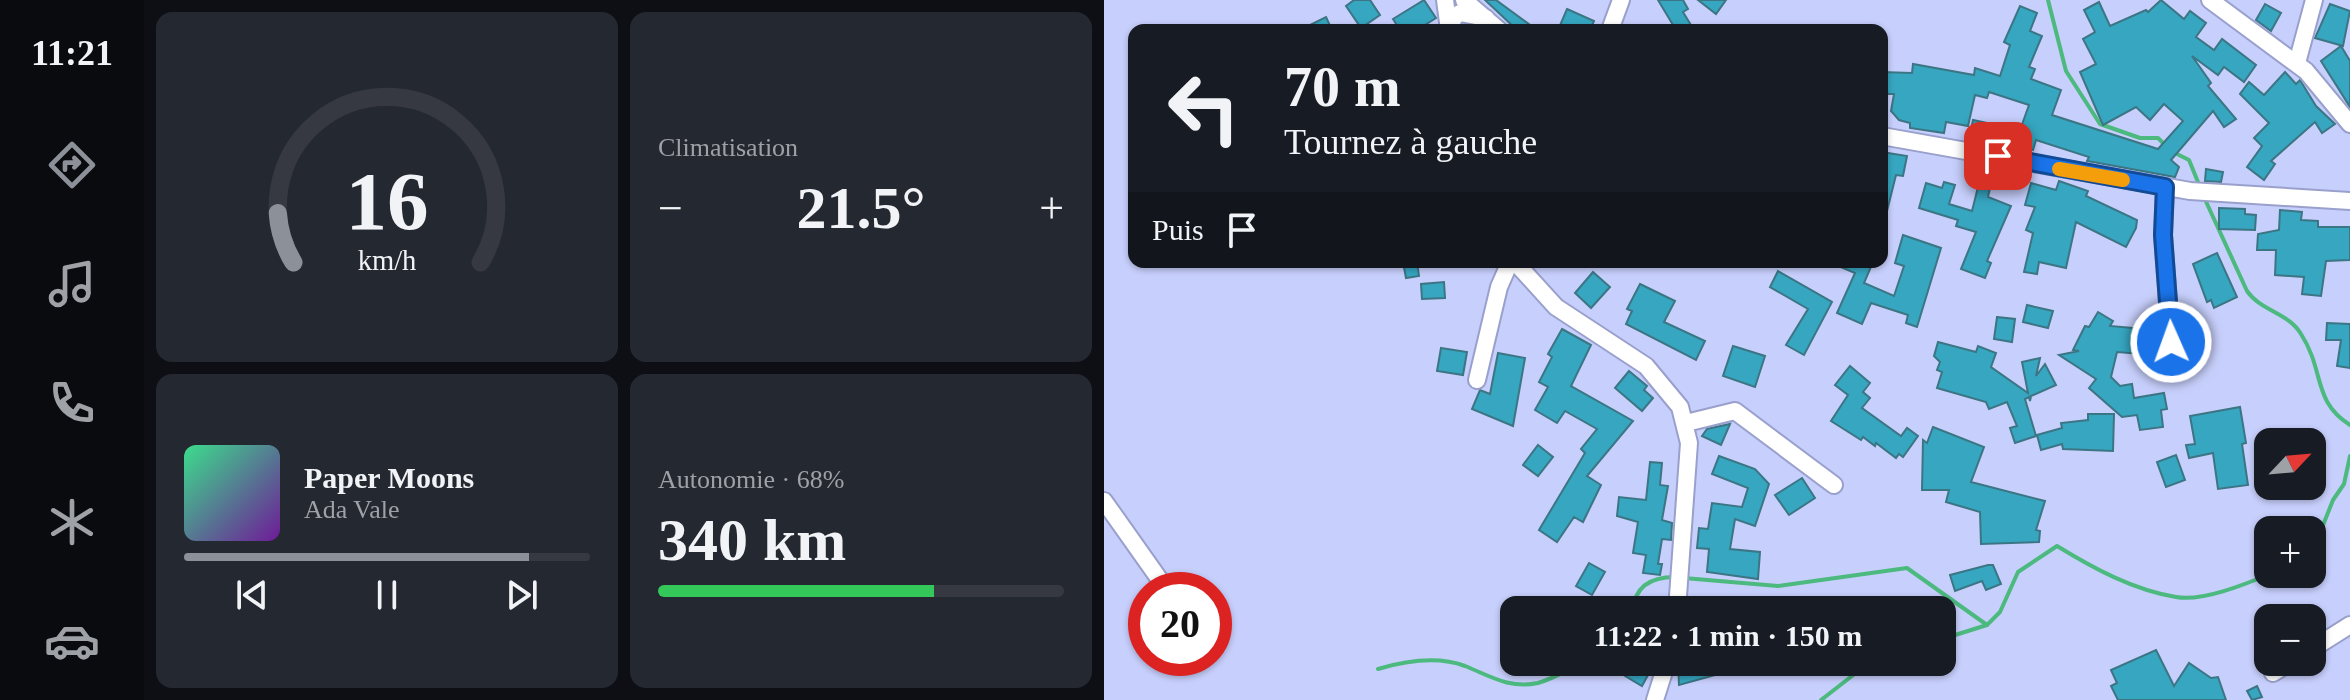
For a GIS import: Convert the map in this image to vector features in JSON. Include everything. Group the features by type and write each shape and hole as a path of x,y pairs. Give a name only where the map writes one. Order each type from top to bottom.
{"street":[{"path":"1445,0 1448,24"},
{"path":"1464,0 1492,24"},
{"path":"1612,24 1621,0"},
{"path":"2210,0 2297,63 2350,124"},
{"path":"2297,63 2314,0"},
{"path":"1451,24 1460,13 1486,18"},
{"path":"1888,137 2211,194 2349,200"},
{"path":"2165,187 2163,235 2171,342"},
{"path":"1477,380 1499,287 1509,268"},
{"path":"1518,268 1556,307 1646,366 1671,392 1686,423 1688,467 1679,596"},
{"path":"1686,423 1735,411 1834,485"},
{"path":"1104,501 1154,572"},
{"path":"2326,640 2350,625"},
{"path":"1655,700 1663,676"}],"building":[{"path":"1354,0 1370,0 1380,15 1367,24 1358,24 1346,6"},
{"path":"1424,0 1436,18 1426,24 1396,24 1393,19"},
{"path":"1485,0 1496,0 1529,24 1511,24"},
{"path":"1658,0 1683,0 1688,9 1683,12 1690,24 1672,24"},
{"path":"1698,0 1726,0 1716,14"},
{"path":"2161,0 2184,19 2190,11 2206,23 2196,37 2214,50 2222,39 2256,65 2244,82 2224,67 2218,75 2192,56 2211,83 2208,86 2236,119 2224,127 2213,111 2171,160 2179,167 2175,177 2087,161 2089,157 2036,140 2033,150 2006,140 2004,147 1969,139 1973,120 2020,130 2029,105 1989,92 1987,98 1975,95 1968,126 1946,122 1944,133 1910,128 1910,123 1899,120 1891,111 1894,94 1888,94 1888,72 1912,73 1913,64 1974,75 1975,68 2000,76 2010,45 2004,42 2020,6 2037,13 2030,31 2042,36 2029,67 2035,69 2031,79 2061,90 2052,115 2158,149 2183,121 2164,104 2150,120 2136,107 2103,125 2080,72 2096,64 2083,39 2095,32 2084,10 2099,2 2110,26 2146,10 2148,12"},
{"path":"2265,4 2281,13 2271,31 2256,20"},
{"path":"2330,4 2350,11 2343,46 2315,38"},
{"path":"1567,9 1594,21 1593,24 1561,24"},
{"path":"1326,17 1329,24 1312,24"},
{"path":"2341,46 2350,61 2350,107 2321,61"},
{"path":"2285,72 2296,84 2300,80 2316,106 2335,124 2322,133 2315,122 2271,161 2275,164 2264,180 2247,167 2262,146 2254,138 2269,123 2240,94 2249,82 2264,95"},
{"path":"1888,153 1907,156 1903,176 1896,175 1888,207"},
{"path":"1983,167 1994,170 1988,197 2011,206 1987,261 1991,263 1985,278 1961,269 1976,232 1956,226 1958,220 1919,208 1926,183 1942,188 1944,182 1955,185 1949,204 1972,211"},
{"path":"2206,169 2223,172 2221,182 2205,181"},
{"path":"2059,181 2088,191 2086,196 2137,220 2136,228 2126,247 2076,222 2066,268 2039,262 2037,274 2024,272 2033,233 2026,230 2035,207 2025,205 2031,183 2056,190"},
{"path":"2219,208 2245,209 2245,214 2256,215 2255,230 2219,229"},
{"path":"2280,210 2302,212 2301,220 2318,221 2318,227 2350,227 2350,260 2326,261 2321,296 2302,294 2304,277 2275,275 2276,250 2257,250 2258,234 2279,230"},
{"path":"1903,235 1941,248 1917,327 1906,323 1908,315 1871,303 1862,324 1837,313 1855,273 1843,268 1870,268 1864,283 1894,296 1904,266 1895,263"},
{"path":"2217,253 2237,297 2214,308 2211,300 2207,302 2193,264"},
{"path":"1404,268 1418,268 1419,276 1406,278"},
{"path":"1778,271 1832,302 1804,355 1786,345 1808,309 1770,287"},
{"path":"1593,272 1610,287 1591,308 1575,293"},
{"path":"1444,282 1445,298 1422,299 1421,284"},
{"path":"1640,284 1675,301 1664,322 1705,341 1696,360 1626,324 1632,311 1627,309"},
{"path":"2027,305 2053,311 2048,328 2023,322"},
{"path":"2098,312 2113,321 2110,326 2144,329 2142,354 2117,352 2111,377 2120,386 2132,384 2134,398 2164,393 2167,409 2161,410 2163,427 2140,430 2137,415 2122,417 2089,388 2096,379 2059,355 2079,351 2073,350 2085,326 2089,327"},
{"path":"1997,317 2015,319 2012,342 1994,339"},
{"path":"2327,323 2350,324 2350,368 2337,366 2341,340 2326,340"},
{"path":"1562,329 1591,345 1571,386 1633,421 1587,476 1601,485 1583,522 1574,517 1557,542 1539,530 1585,453 1581,449 1597,429 1565,411 1557,423 1535,410 1548,387 1539,382 1552,357 1548,354"},
{"path":"1938,342 1976,352 1978,346 1996,353 1991,367 2028,393 2022,362 2040,358 2036,376 2045,364 2056,385 2031,396 2030,401 2029,397 2025,399 2036,436 2015,443 2010,428 2017,426 2007,402 1989,409 1986,402 1937,388 1942,372 1937,370 1940,362 1934,356"},
{"path":"1733,346 1765,356 1755,387 1723,376"},
{"path":"1441,348 1467,352 1463,375 1437,371"},
{"path":"1498,353 1525,358 1513,426 1472,409 1480,390 1490,394"},
{"path":"1850,366 1870,383 1863,392 1870,398 1862,408 1901,436 1907,428 1918,436 1903,457 1899,454 1896,458 1876,443 1875,446 1863,437 1861,440 1831,421 1848,395 1835,385"},
{"path":"1629,371 1647,386 1644,390 1653,398 1642,411 1615,388"},
{"path":"2240,407 2248,485 2218,489 2213,453 2189,458 2186,445 2195,444 2190,416"},
{"path":"2088,414 2114,414 2113,451 2063,449 2062,444 2041,450 2037,435 2062,428 2061,423 2088,420"},
{"path":"1730,424 1721,445 1702,436 1707,429"},
{"path":"1933,427 1984,447 1971,482 2045,501 2036,530 2040,531 2039,542 1981,544 1980,512 1946,502 1949,490 1922,490 1923,440 1927,443"},
{"path":"1538,445 1553,457 1538,476 1523,465"},
{"path":"2176,455 2185,480 2166,487 2157,462"},
{"path":"1719,456 1755,469 1769,484 1755,526 1735,519 1730,549 1760,552 1758,579 1707,572 1709,549 1697,548 1699,528 1708,529 1712,503 1742,507 1748,488 1712,474"},
{"path":"1650,462 1662,463 1660,485 1668,486 1662,520 1672,523 1671,540 1662,539 1658,564 1662,564 1660,575 1643,573 1646,555 1633,553 1638,522 1617,516 1619,497 1646,500"},
{"path":"1802,478 1815,498 1789,515 1775,495"},
{"path":"1589,563 1605,572 1592,595 1576,586"},
{"path":"1993,565 2001,584 1986,590 1982,581 1955,591 1950,575"},
{"path":"2156,650 2174,686 2189,663 2211,678 2218,677 2226,700 2118,700 2111,686 2117,683 2111,670"},
{"path":"1625,676 1647,676 1642,686"},
{"path":"1679,676 1712,676 1679,685"},
{"path":"2257,686 2262,697 2252,700 2247,691"}],"waterway":[{"path":"2048,0 2066,71 2100,124 2140,138 2158,138 2166,146"},
{"path":"2173,152 2189,160 2200,187"},
{"path":"2203,195 2247,291 2296,327 2308,348 2330,406 2350,425"},
{"path":"2326,518 2344,484 2350,456"},
{"path":"1684,578 1778,586 1907,568 1987,625 2000,612 2018,572 2057,546 2129,584 2176,597 2211,595 2254,580"},
{"path":"1637,596 1652,581 1675,577"},
{"path":"1956,635 1987,625"},
{"path":"1378,669 1433,660 1455,663 1518,684 1538,683 1555,676"},
{"path":"1821,700 1852,676"}],"slow traffic":[{"path":"2059,169 2123,180"}],"route":[{"path":"1998,156 2165,187 2163,235 2171,342"}]}
